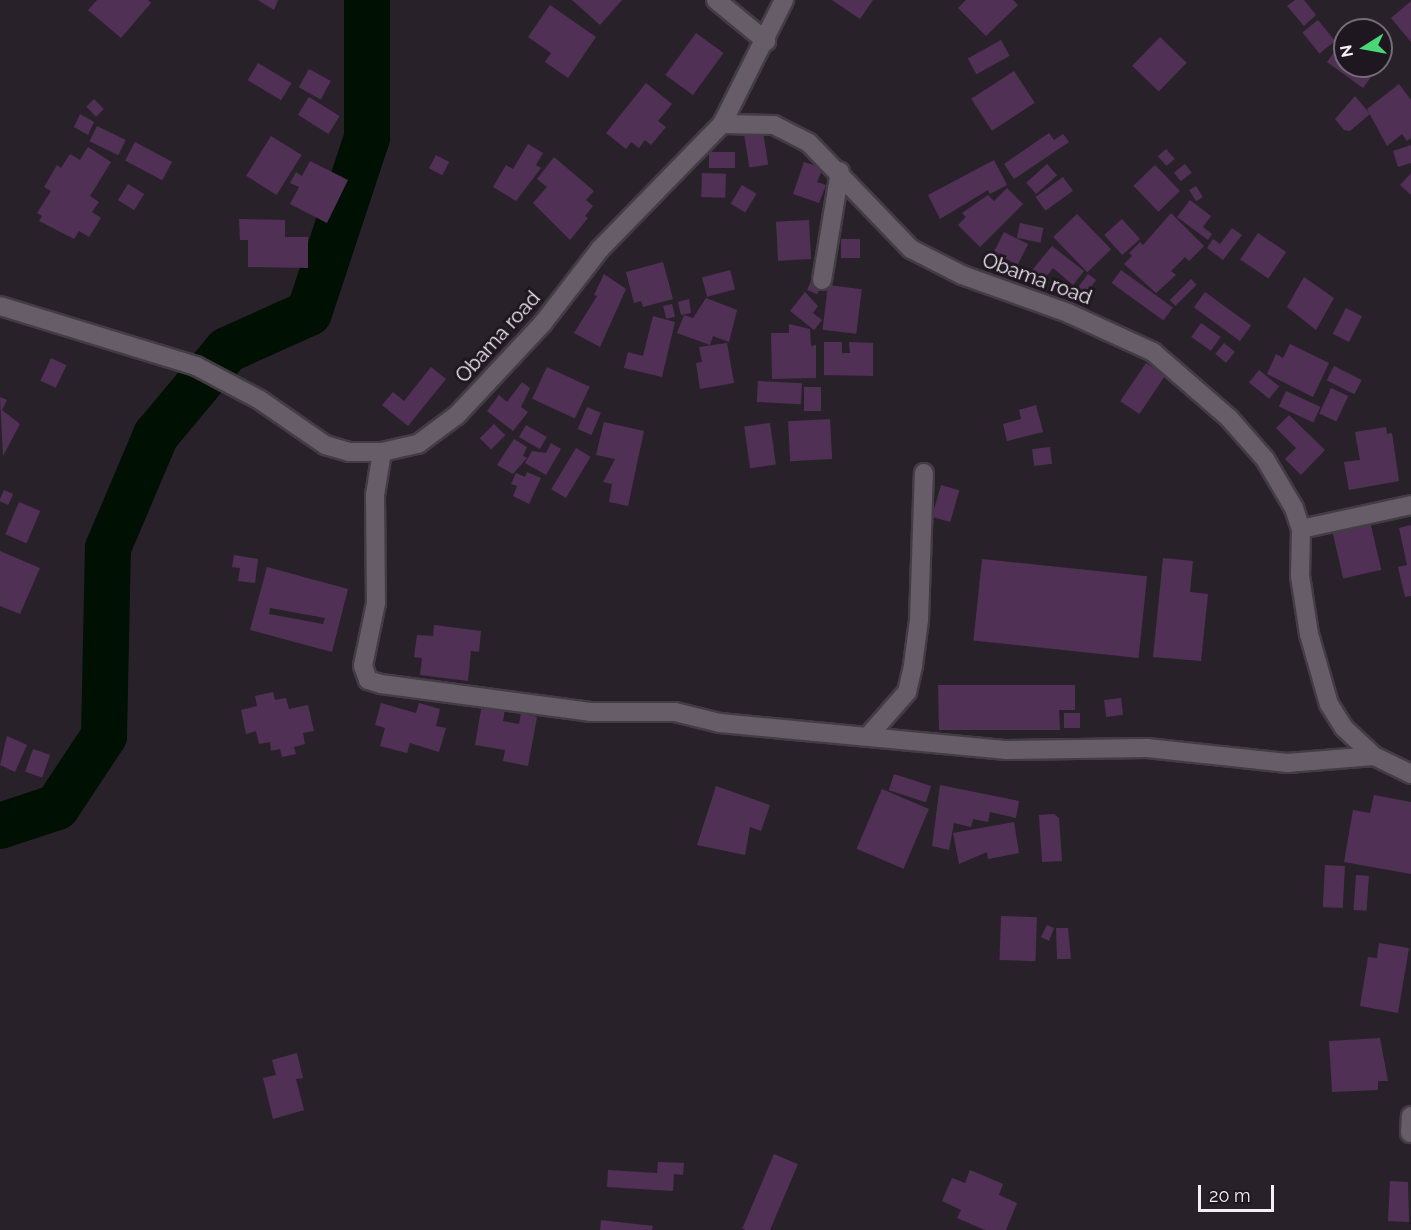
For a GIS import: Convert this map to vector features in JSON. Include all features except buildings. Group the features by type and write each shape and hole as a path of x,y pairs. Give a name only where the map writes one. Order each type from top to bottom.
{"street":[{"path":"716,0 766,41"},
{"name":"Obama road","path":"0,306 196,366 260,400 325,445 349,452 382,452 418,444 458,416 543,324 600,249 722,124 766,41 784,0"},
{"name":"Obama road","path":"722,124 774,125 809,143 840,171 911,249 962,275 1068,313 1172,365 1265,459 1294,508 1301,529 1305,611 1329,704 1344,728 1374,756 1411,774"},
{"path":"822,280 840,171"},
{"path":"382,452 375,487 376,603 363,666 368,680 590,712 675,712 720,723 871,734 1008,750 1147,748 1287,764 1374,756"},
{"path":"871,734 907,692 913,665 919,620 924,473"},
{"path":"1301,529 1411,505"}],"waterway":[{"path":"0,826 57,807 104,736 108,548 156,435 227,350 309,313 367,138 367,0"}]}
